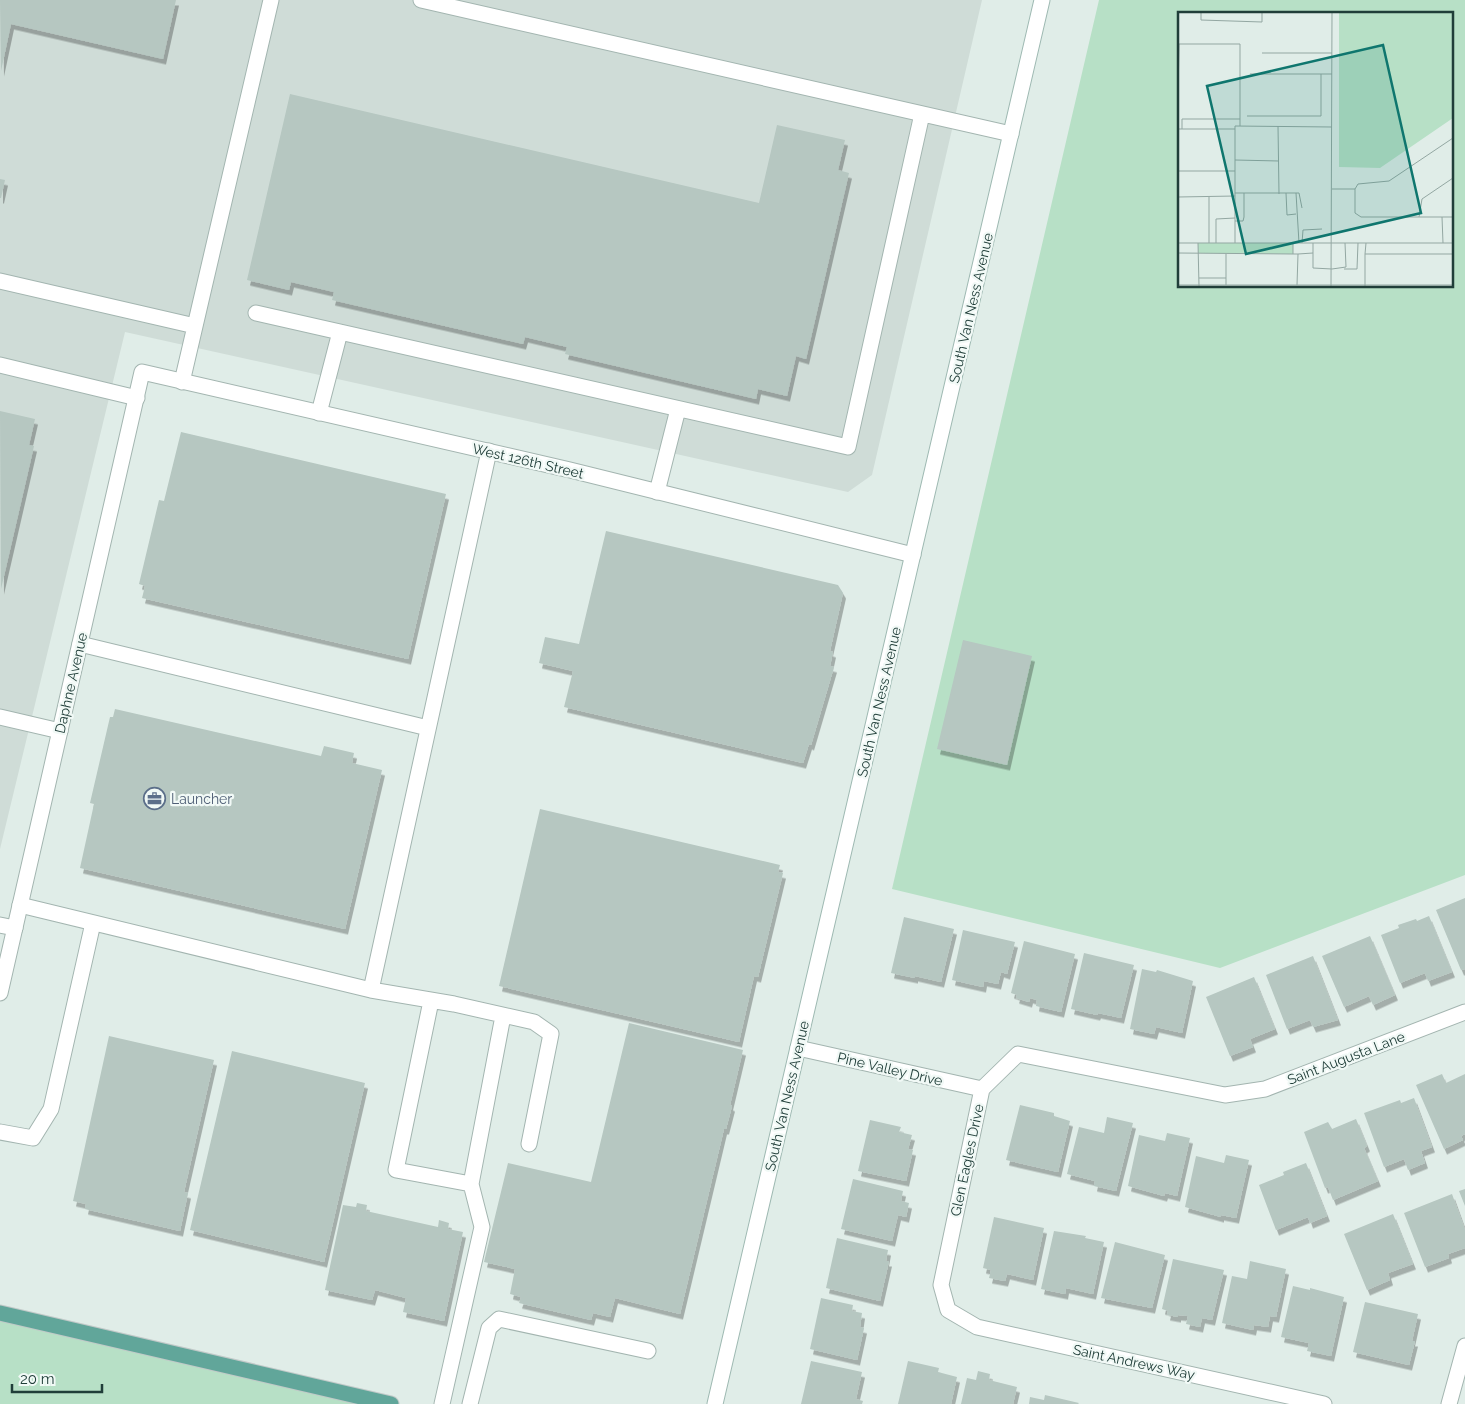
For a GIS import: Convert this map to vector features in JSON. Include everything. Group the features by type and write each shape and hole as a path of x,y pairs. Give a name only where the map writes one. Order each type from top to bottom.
{"main road":[{"path":"0,1313 391,1404"}],"street":[{"path":"182,382 271,0"},
{"path":"421,0 1011,134"},
{"name":"South Van Ness Avenue","path":"715,1404 1042,0"},
{"path":"256,313 848,447 922,114"},
{"path":"0,281 196,326"},
{"path":"319,413 340,332"},
{"path":"0,365 137,398"},
{"name":"West 126th Street","path":"142,372 657,492 913,556"},
{"name":"Daphne Avenue","path":"0,993 7,926 20,905 142,372"},
{"path":"657,492 678,409"},
{"path":"371,990 489,452"},
{"path":"80,644 428,728"},
{"path":"0,717 60,732"},
{"path":"20,905 371,990 431,1000 534,1022 551,1034 529,1144"},
{"path":"0,1132 33,1138 51,1109 93,922"},
{"path":"431,1000 396,1170 471,1184"},
{"name":"Saint Augusta Lane","path":"1225,1095 1266,1089 1465,1012"},
{"path":"442,1404 482,1227 471,1184 503,1016"},
{"name":"Pine Valley Drive","path":"798,1048 982,1089"},
{"name":"Glen Eagles Drive","path":"948,1310 941,1285 982,1089 1018,1054 1225,1095"},
{"name":"Saint Andrews Way","path":"948,1310 977,1327 1324,1404"},
{"path":"470,1404 490,1328 499,1319 648,1351"},
{"path":"1449,1404 1465,1346"}],"shaded area":[{"path":"0,0 982,0 872,475 848,492 125,332 0,849"}],"green space":[{"path":"1099,0 1465,0 1465,875 1220,968 892,889"},
{"path":"0,1313 391,1404 0,1404"}],"building":[{"path":"0,0 176,0 163,59 11,24 1,71"},
{"path":"290,94 759,203 777,125 845,140 838,170 849,173 806,359 796,356 787,396 758,389 756,399 565,354 567,347 525,337 523,344 332,300 334,292 291,282 289,290 247,280"},
{"path":"0,179 5,180 1,198 0,198"},
{"path":"0,411 35,419 29,445 34,446 1,589"},
{"path":"181,432 446,494 408,659 142,598 145,586 139,584 159,500 164,501"},
{"path":"606,531 838,585 843,593 830,651 833,652 830,666 834,667 811,745 809,744 803,763 564,707 573,671 539,663 545,637 579,644"},
{"path":"963,640 1032,656 1007,765 937,749"},
{"path":"115,709 321,756 324,746 354,753 352,763 382,770 345,929 80,868 94,804 90,803 110,717 113,717"},
{"path":"540,809 780,865 778,872 783,873 758,977 754,976 739,1042 499,986"},
{"path":"1465,898 1465,969 1461,970 1436,910"},
{"path":"1429,916 1452,972 1428,981 1425,973 1400,983 1381,935 1399,928 1398,925"},
{"path":"904,917 954,929 941,982 891,973"},
{"path":"963,930 1015,942 1007,974 1001,972 998,984 984,981 983,987 952,980"},
{"path":"1370,936 1395,995 1373,1005 1369,996 1344,1007 1322,956"},
{"path":"1024,941 1075,954 1061,1012 1036,1006 1037,1000 1030,998 1029,1002 1016,998 1017,995 1011,993"},
{"path":"1084,953 1134,965 1121,1018 1071,1009"},
{"path":"1313,956 1338,1020 1313,1027 1310,1020 1287,1029 1266,975"},
{"path":"1142,969 1156,972 1157,970 1193,981 1182,1033 1156,1027 1154,1034 1130,1029"},
{"path":"1254,977 1275,1029 1250,1039 1253,1047 1230,1056 1206,997"},
{"path":"629,1023 743,1050 730,1105 732,1106 726,1129 724,1129 680,1314 615,1298 610,1317 593,1313 591,1320 519,1303 521,1297 510,1294 515,1269 484,1262 508,1163 591,1182"},
{"path":"109,1036 214,1060 184,1192 188,1193 180,1231 85,1209 86,1204 73,1201"},
{"path":"232,1051 365,1083 324,1262 190,1230"},
{"path":"1442,1074 1446,1083 1465,1074 1465,1134 1461,1136 1463,1140 1444,1149 1416,1085"},
{"path":"1414,1098 1432,1147 1421,1151 1425,1163 1408,1170 1404,1159 1384,1167 1364,1113 1400,1100 1401,1103"},
{"path":"1020,1105 1054,1113 1054,1116 1070,1121 1058,1172 1006,1160"},
{"path":"1107,1117 1133,1123 1116,1191 1094,1186 1095,1181 1067,1174 1079,1127 1104,1133"},
{"path":"1356,1119 1367,1146 1364,1148 1378,1181 1333,1200 1328,1187 1325,1188 1304,1132 1328,1122 1332,1129"},
{"path":"870,1120 901,1127 899,1132 912,1135 908,1149 913,1150 906,1181 858,1171"},
{"path":"1167,1133 1190,1138 1177,1196 1165,1193 1164,1196 1128,1186 1139,1135 1165,1141"},
{"path":"1226,1155 1249,1160 1236,1218 1221,1215 1221,1217 1185,1207 1196,1156 1224,1163"},
{"path":"1306,1163 1327,1216 1310,1223 1308,1217 1276,1230 1259,1185 1284,1175 1283,1172"},
{"path":"853,1179 903,1191 901,1201 909,1203 906,1217 898,1215 892,1241 841,1229"},
{"path":"1465,1189 1465,1206 1459,1191"},
{"path":"1452,1194 1465,1230 1465,1248 1448,1254 1449,1258 1425,1267 1404,1213"},
{"path":"357,1203 367,1205 366,1211 438,1227 439,1220 449,1223 448,1229 463,1232 444,1321 403,1312 406,1298 375,1290 372,1300 325,1290 343,1205 356,1207"},
{"path":"1393,1214 1413,1264 1388,1273 1390,1280 1367,1290 1344,1234"},
{"path":"994,1217 1044,1228 1033,1280 1007,1274 1005,1281 989,1278 991,1270 983,1268"},
{"path":"1054,1231 1086,1236 1085,1238 1104,1242 1093,1294 1066,1288 1065,1294 1041,1289"},
{"path":"837,1238 888,1250 886,1261 889,1261 880,1301 826,1288"},
{"path":"1115,1242 1165,1255 1152,1308 1101,1298"},
{"path":"1173,1259 1224,1270 1212,1320 1202,1318 1200,1327 1186,1324 1188,1316 1167,1315 1168,1311 1162,1309"},
{"path":"1250,1261 1286,1269 1276,1317 1270,1316 1268,1327 1254,1325 1253,1330 1222,1323 1232,1276 1247,1279"},
{"path":"1293,1286 1310,1290 1310,1288 1344,1297 1331,1356 1307,1351 1309,1343 1281,1337"},
{"path":"821,1298 853,1305 852,1311 862,1313 860,1327 864,1328 857,1360 810,1349"},
{"path":"1365,1302 1418,1314 1412,1341 1415,1341 1409,1365 1353,1352"},
{"path":"811,1361 862,1372 856,1399 863,1401 862,1404 801,1404"},
{"path":"908,1361 939,1368 938,1372 957,1377 951,1404 898,1404"},
{"path":"978,1371 990,1374 989,1380 1017,1387 1013,1404 961,1404 967,1378 976,1380"},
{"path":"1045,1395 1079,1403 1029,1404 1030,1397 1044,1400"}],"place":[{"name":"Launcher","path":"155,799"}]}
